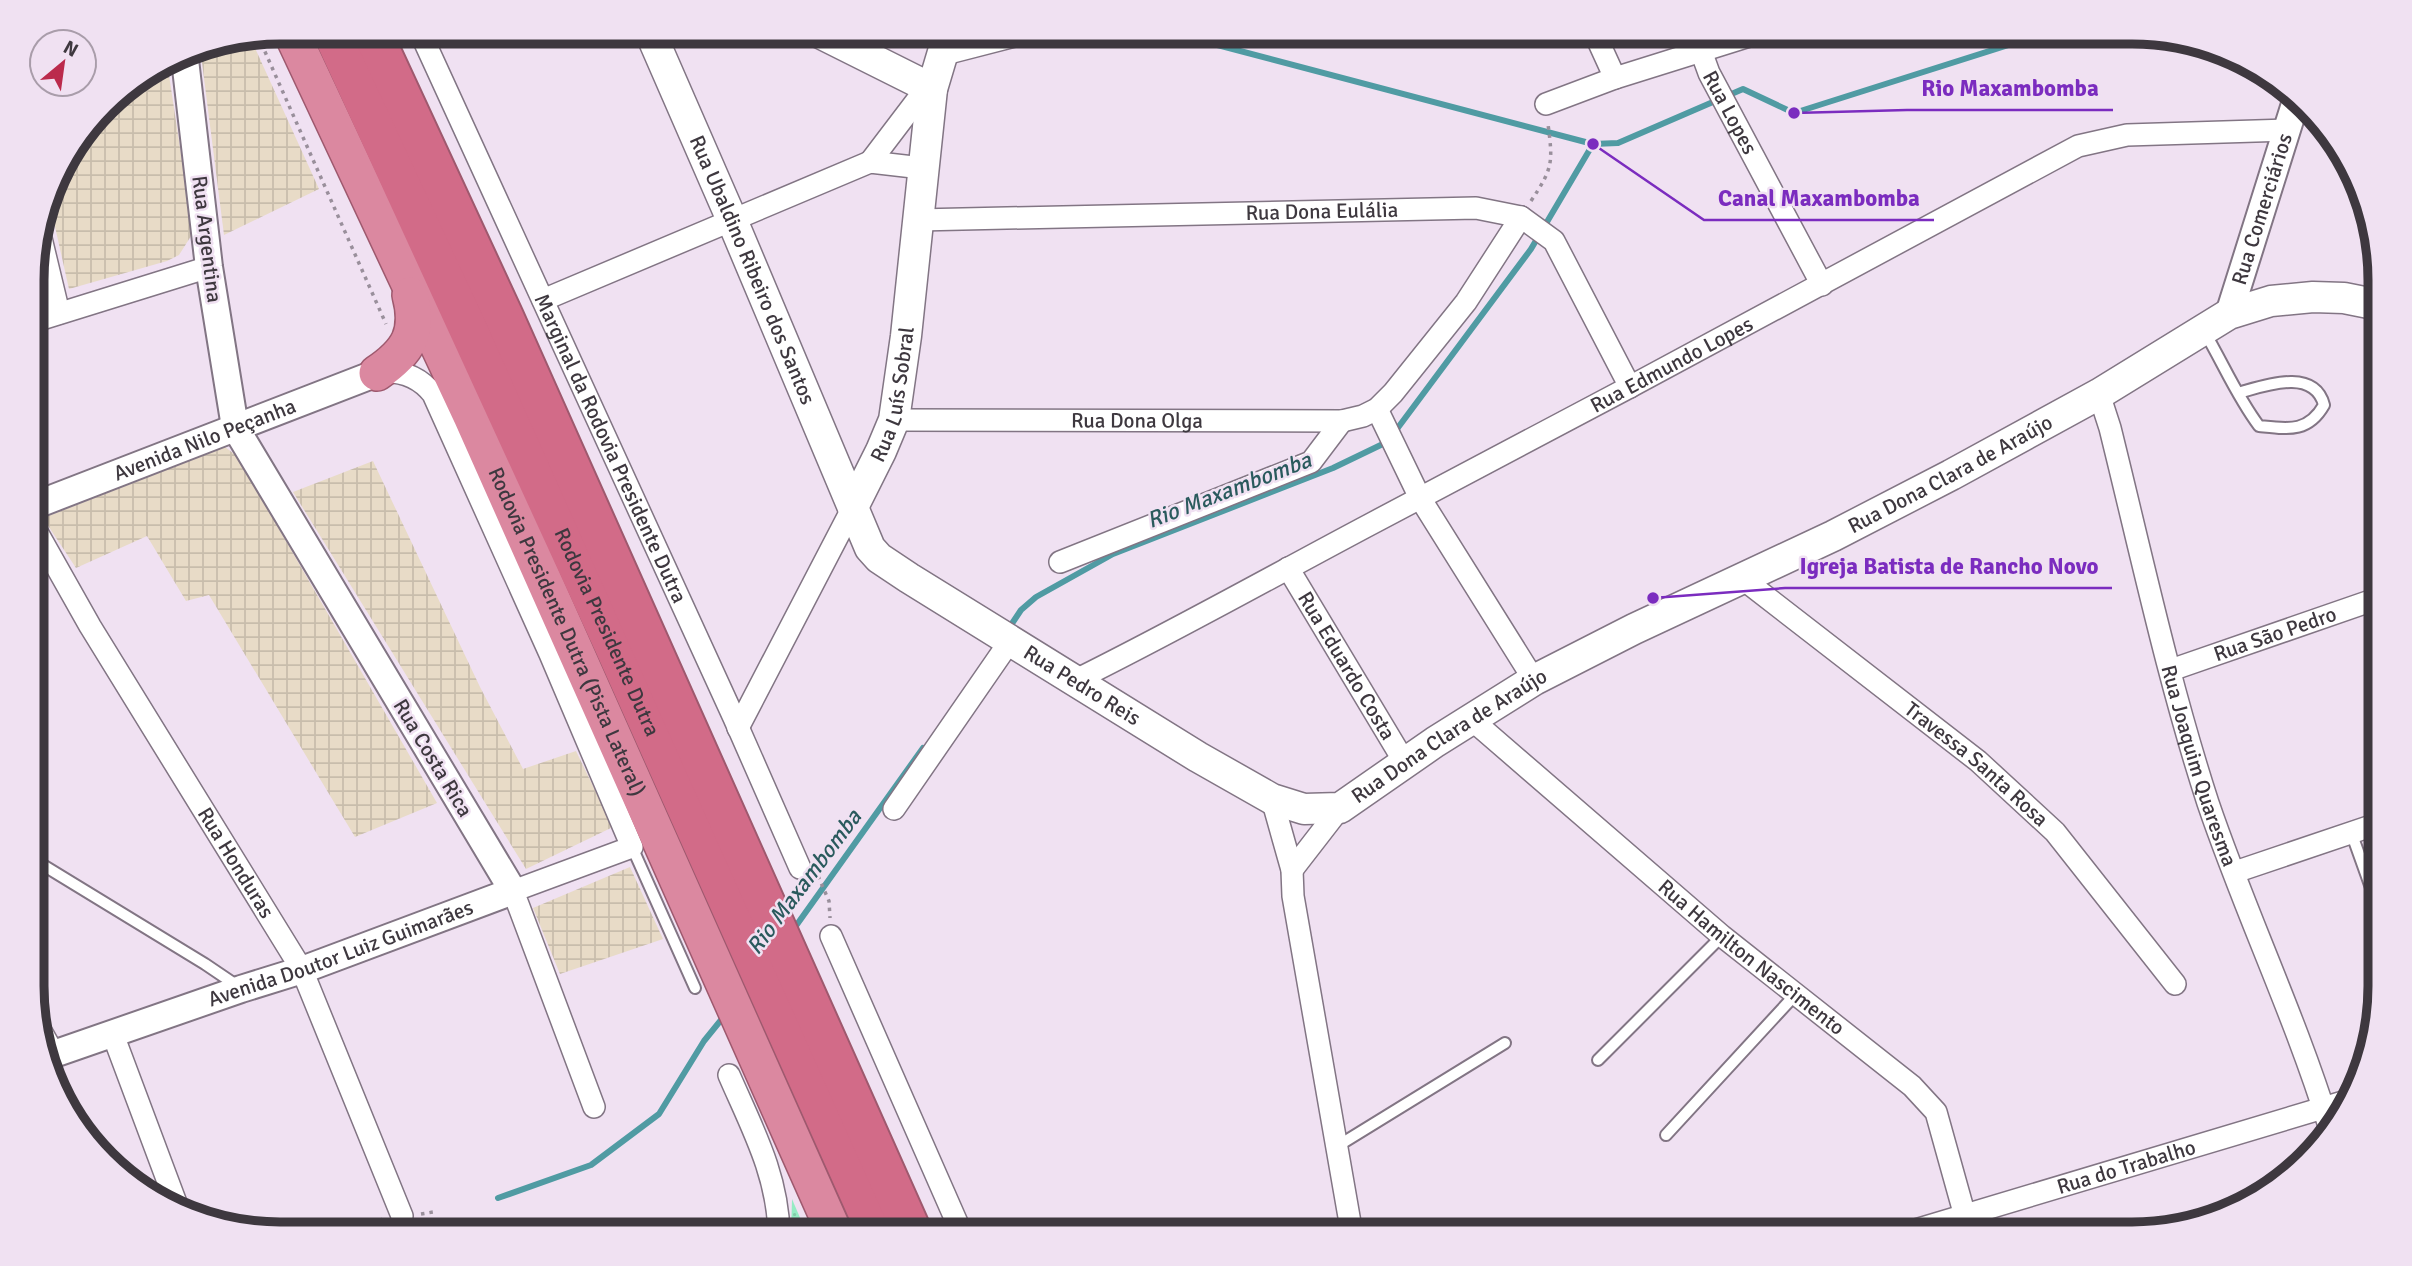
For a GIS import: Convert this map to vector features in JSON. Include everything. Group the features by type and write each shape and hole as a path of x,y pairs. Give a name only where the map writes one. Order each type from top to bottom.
{"highway":[{"name":"Rodovia Presidente Dutra (Pista Lateral)","path":"294,44 471,416 706,980 744,1032 830,1222"},
{"name":"Rodovia Presidente Dutra","path":"338,44 607,632 755,921 798,978 908,1222"},
{"name":"Rodovia Presidente Dutra","path":"380,44 510,330 755,921 779,1015 872,1222"},
{"path":"377,373 398,357 412,334 413,307 405,275"}],"main road":[{"name":"Rua Ubaldino Ribeiro dos Santos","path":"655,44 853,507"},
{"path":"842,44 930,88"},
{"name":"Rua Luís Sobral","path":"853,507 894,420 908,323 930,88 945,44"},
{"name":"Rua Dona Clara de Araújo","path":"1272,799 1304,809 1340,808 1471,719 1534,680 1901,501 2099,394 2229,314 2271,301 2313,297 2344,298 2368,303"},
{"path":"827,445 848,452 859,450 871,443 894,420"},
{"name":"Rua Pedro Reis","path":"853,507 870,548 879,558 981,624 1198,757 1272,799"}],"street":[{"name":"Marginal da Rodovia Presidente Dutra","path":"426,44 738,728 809,872"},
{"path":"1599,44 1615,78"},
{"path":"1547,113 1615,78 1723,44"},
{"name":"Rua Lopes","path":"1701,51 1709,73 1822,285"},
{"name":"Rua Argentina","path":"185,64 209,267 234,427"},
{"path":"543,300 870,162 930,88"},
{"name":"Rua Comerciários","path":"2229,314 2294,108"},
{"name":"Rua Edmundo Lopes","path":"1076,680 1187,625 1288,568 2078,146 2127,135 2288,130"},
{"path":"870,162 922,168"},
{"name":"Rua Dona Eulália","path":"918,220 1476,208 1524,219 1554,241 1630,387"},
{"name":"Rua Dona Olga","path":"894,420 1342,421 1363,416 1377,409 1417,364 1466,302 1524,219"},
{"path":"45,255 59,313"},
{"path":"44,318 209,267"},
{"path":"377,373 394,371 407,374 422,382 433,394 550,654 632,847"},
{"name":"Avenida Nilo Peçanha","path":"44,502 377,373"},
{"name":"Rua Joaquim Quaresma","path":"2099,394 2171,670 2209,803 2326,1117"},
{"path":"1377,409 1420,498 1534,680"},
{"path":"1060,562 1311,462 1342,421"},
{"name":"Rua Costa Rica","path":"234,427 513,891 594,1107"},
{"name":"Rua Luís Sobral","path":"738,728 853,507"},
{"name":"Rua Honduras","path":"44,544 90,626 302,970 402,1216"},
{"name":"Rua Eduardo Costa","path":"1288,568 1405,763"},
{"name":"Travessa Santa Rosa","path":"1743,579 1978,761 2015,793 2055,832 2175,984"},
{"name":"Rua São Pedro","path":"2171,670 2368,601"},
{"path":"894,809 1009,641"},
{"name":"Rua Hamilton Nascimento","path":"1471,719 1722,936 1929,1102 1941,1124 1966,1222"},
{"path":"1272,799 1292,870 1293,896 1350,1222"},
{"path":"1292,870 1340,808"},
{"path":"2235,872 2368,827"},
{"name":"Avenida Doutor Luiz Guimarães","path":"54,1054 112,1032 302,970 632,847"},
{"path":"831,936 957,1222"},
{"path":"112,1032 175,1198"},
{"path":"729,1075 769,1171 777,1200 778,1222"},
{"name":"Rua do Trabalho","path":"1974,1222 2326,1117"}],"lane":[{"path":"2203,330 2238,393 2259,426 2283,429 2307,425 2318,416 2324,405 2321,395 2312,386 2294,382 2238,393"},
{"path":"2351,832 2368,879"},
{"path":"632,847 706,980"},
{"path":"44,866 241,989"},
{"path":"1598,1060 1722,936"},
{"path":"1666,1135 1795,995"},
{"path":"1336,1147 1505,1043"}],"path":[{"path":"262,45 380,310"},
{"path":"1524,219 1549,173 1551,146 1547,113"},
{"path":"809,872 829,901"}],"shaded area":[{"path":"254,46 319,189 224,235 201,58 233,48"},
{"path":"169,72 193,233 179,255 167,261 69,289 53,216 62,189 83,149 102,124 124,102"},
{"path":"225,447 237,456 437,803 355,837 209,595 186,601 147,536 76,568 44,518"},
{"path":"373,461 480,687 523,769 576,751 613,827 526,869 293,492"},
{"path":"630,867 663,939 560,974 533,908"}],"green space":[{"path":"792,1199 802,1222 791,1222"}],"waterway":[{"name":"Rio Maxambomba","path":"1214,44 1593,144 1618,143 1743,89 1794,113 2011,44"},
{"name":"Rio Maxambomba","path":"1394,433 1531,249 1593,144"},
{"name":"Rio Maxambomba","path":"1007,631 1021,610 1036,597 1113,554 1333,468 1387,442"},
{"name":"Rio Maxambomba","path":"793,930 923,748"},
{"name":"Rio Maxambomba","path":"498,1198 591,1165 659,1114 704,1041 725,1015"}],"place":[{"name":"Rio Maxambomba","path":"1794,113"},
{"name":"Canal Maxambomba","path":"1593,144"},
{"name":"Igreja Batista de Rancho Novo","path":"1653,598"}]}
